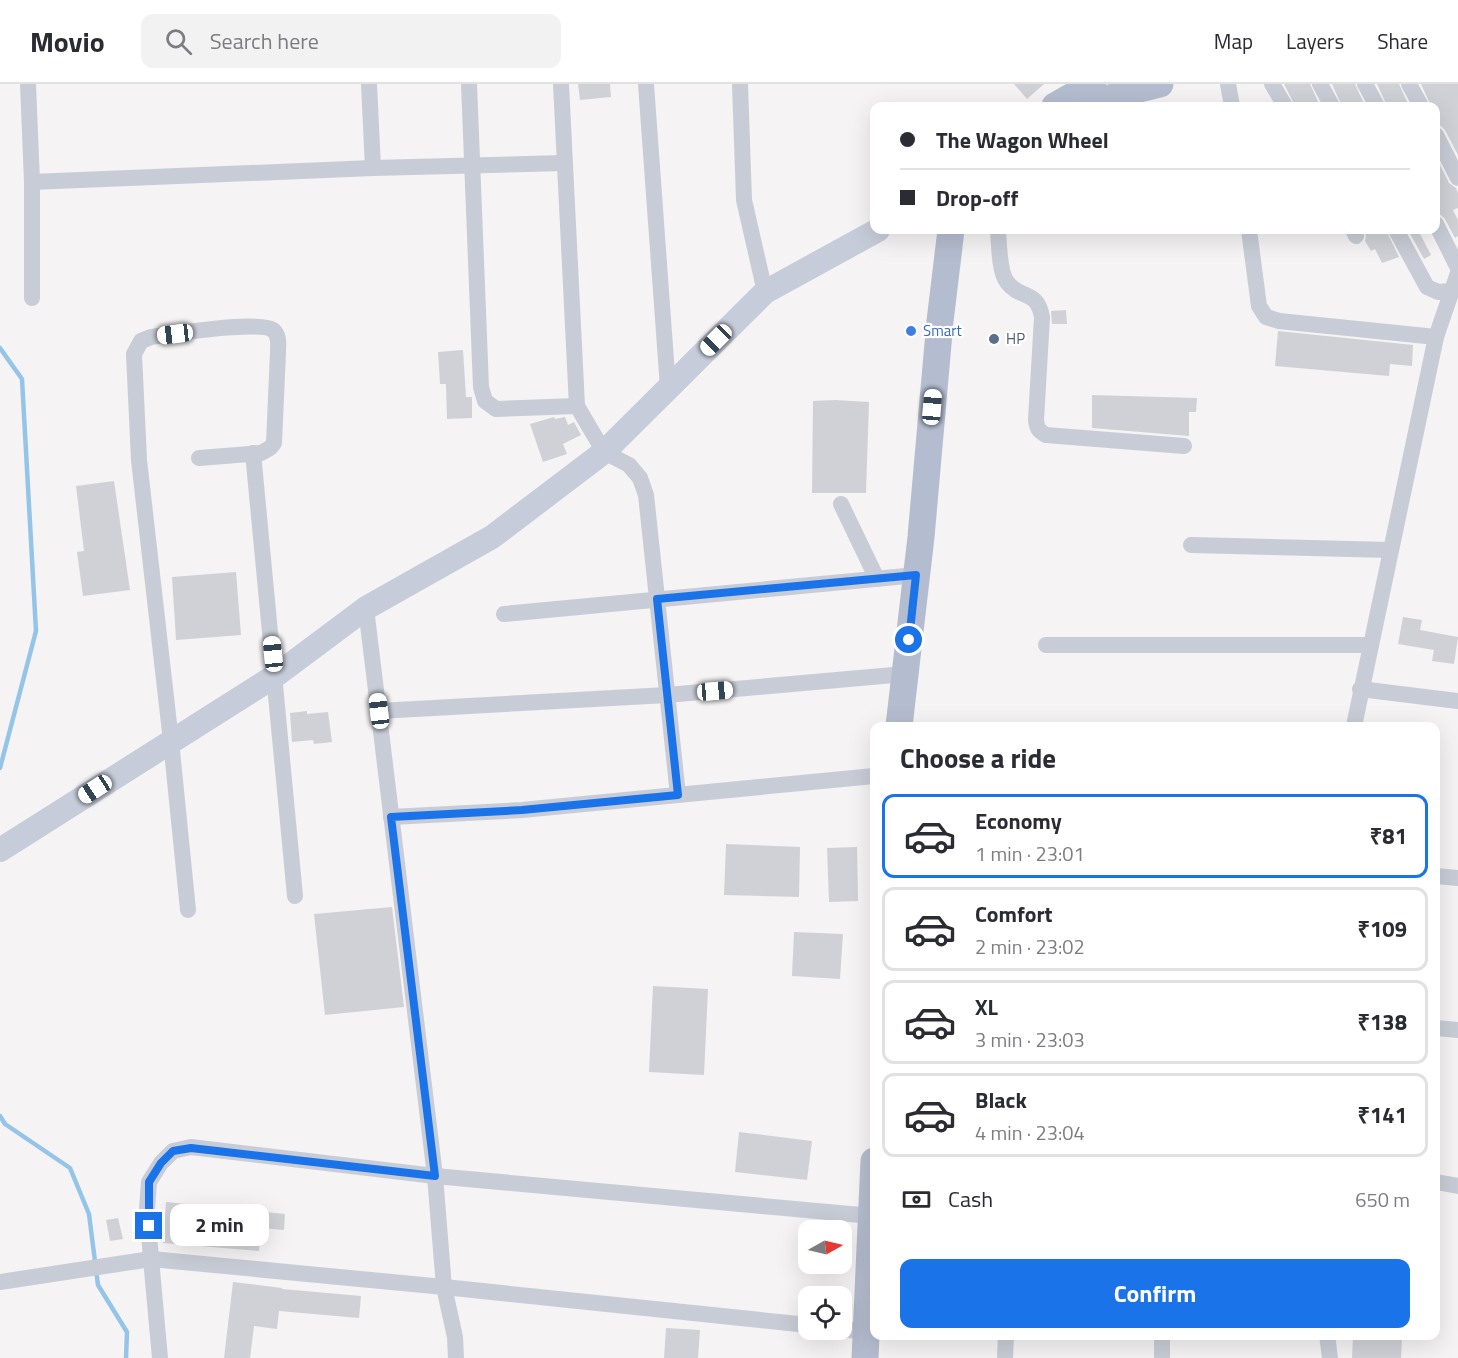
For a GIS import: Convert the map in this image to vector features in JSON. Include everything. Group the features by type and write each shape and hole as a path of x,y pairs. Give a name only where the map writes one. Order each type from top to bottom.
{"main road":[{"path":"1062,102 1094,84"},
{"path":"1101,102 1120,94 1160,84"},
{"path":"899,722 951,234"},
{"path":"918,722 967,234"},
{"path":"870,1246 864,1338 882,1358"}],"street":[{"path":"28,84 32,182 32,298"},
{"path":"369,84 373,168"},
{"path":"469,84 481,387 485,400 496,409 577,406"},
{"path":"561,84 577,406 604,452 629,465 640,478 646,495 678,795"},
{"path":"646,84 668,388"},
{"path":"740,84 744,200 765,292"},
{"path":"1228,84 1231,102"},
{"path":"1272,84 1283,102"},
{"path":"1320,84 1330,102"},
{"path":"1365,84 1375,102"},
{"path":"1409,84 1419,102"},
{"path":"1440,143 1458,178"},
{"path":"32,182 373,168 564,164"},
{"path":"1440,232 1458,268"},
{"path":"0,850 275,676 366,608 492,537 604,452 765,292 871,234"},
{"path":"999,234 1004,277 1013,288 1033,297 1040,305 1042,317 1036,420 1040,432 1046,435 1184,446"},
{"path":"1250,234 1259,306 1266,316 1279,321 1436,337"},
{"path":"1398,234 1427,287 1438,292 1451,291"},
{"path":"1355,722 1436,337 1458,273"},
{"path":"188,910 139,460 135,354 141,341 151,337 245,326 262,326 273,330 278,338 274,443 261,453 199,458"},
{"path":"253,453 295,896"},
{"path":"841,504 877,579"},
{"path":"1191,545 1390,550"},
{"path":"504,614 916,575"},
{"path":"366,608 435,1176 444,1287 455,1337 456,1358"},
{"path":"1046,645 1370,645"},
{"path":"379,711 667,695 905,674"},
{"path":"1360,689 1458,701"},
{"path":"391,817 522,810 870,776"},
{"path":"1440,876 1458,878"},
{"path":"1440,1028 1458,1030"},
{"path":"160,1358 147,1209 149,1182 161,1163 173,1151 191,1148 435,1176 870,1216"},
{"path":"1440,1183 1458,1186"},
{"path":"0,1282 151,1259 798,1324"},
{"path":"1005,1358 1006,1340"},
{"path":"1162,1340 1162,1358"},
{"path":"1328,1340 1330,1358"}],"building":[{"path":"578,84 610,84 611,97 580,100"},
{"path":"1014,84 1044,84 1027,99"},
{"path":"1284,84 1310,84 1318,102 1293,102"},
{"path":"1332,84 1355,84 1363,102 1340,102"},
{"path":"1377,84 1399,84 1407,102 1385,102"},
{"path":"1421,84 1458,84 1458,155 1445,130 1440,126 1440,102 1429,102"},
{"path":"1440,165 1449,183 1456,188 1458,193 1458,208 1453,210 1458,220 1458,236 1455,238 1441,215"},
{"path":"1365,234 1388,234 1399,257 1382,263 1375,249 1371,251 1365,241"},
{"path":"1410,234 1420,234 1431,255 1424,259"},
{"path":"1066,310 1067,324 1052,324 1051,311"},
{"path":"1278,331 1413,345 1412,366 1390,364 1389,376 1275,366"},
{"path":"463,350 466,397 472,397 472,418 447,419 446,384 440,384 438,352"},
{"path":"1092,395 1197,398 1196,412 1189,412 1189,436 1092,428"},
{"path":"813,401 869,402 866,493 812,493"},
{"path":"554,417 555,419 565,417 568,425 574,422 581,435 563,444 567,454 543,462 530,424"},
{"path":"114,481 130,590 83,596 77,552 84,551 76,486"},
{"path":"236,572 241,635 176,640 172,577"},
{"path":"1403,617 1422,620 1420,630 1458,637 1454,664 1432,661 1434,650 1398,644"},
{"path":"307,711 307,714 328,712 332,742 314,744 313,740 292,742 290,713"},
{"path":"726,844 800,847 799,897 724,895"},
{"path":"857,847 858,901 829,902 827,848"},
{"path":"392,907 404,1007 325,1015 314,914"},
{"path":"794,932 843,934 840,979 792,976"},
{"path":"653,986 708,989 704,1075 649,1072"},
{"path":"739,1132 812,1141 807,1180 735,1172"},
{"path":"166,1202 285,1214 284,1230 261,1228 259,1251 163,1243"},
{"path":"118,1218 123,1239 110,1241 106,1220"},
{"path":"233,1282 361,1296 359,1318 279,1311 277,1329 254,1326 250,1358 224,1358"},
{"path":"666,1328 700,1330 698,1358 664,1358"},
{"path":"1353,1340 1402,1340 1401,1358 1352,1358"}],"waterway":[{"path":"0,348 22,379 36,631 0,768"},
{"path":"0,1116 5,1124 70,1168 89,1214 98,1285 127,1332 126,1358"}],"place":[{"name":"Smart","path":"911,331"},
{"name":"HP","path":"994,339"}],"route":[{"path":"149,1226 147,1209 149,1182 161,1163 173,1151 191,1148 435,1176 391,817 522,810 678,795 657,599 916,575 909,640"}]}
